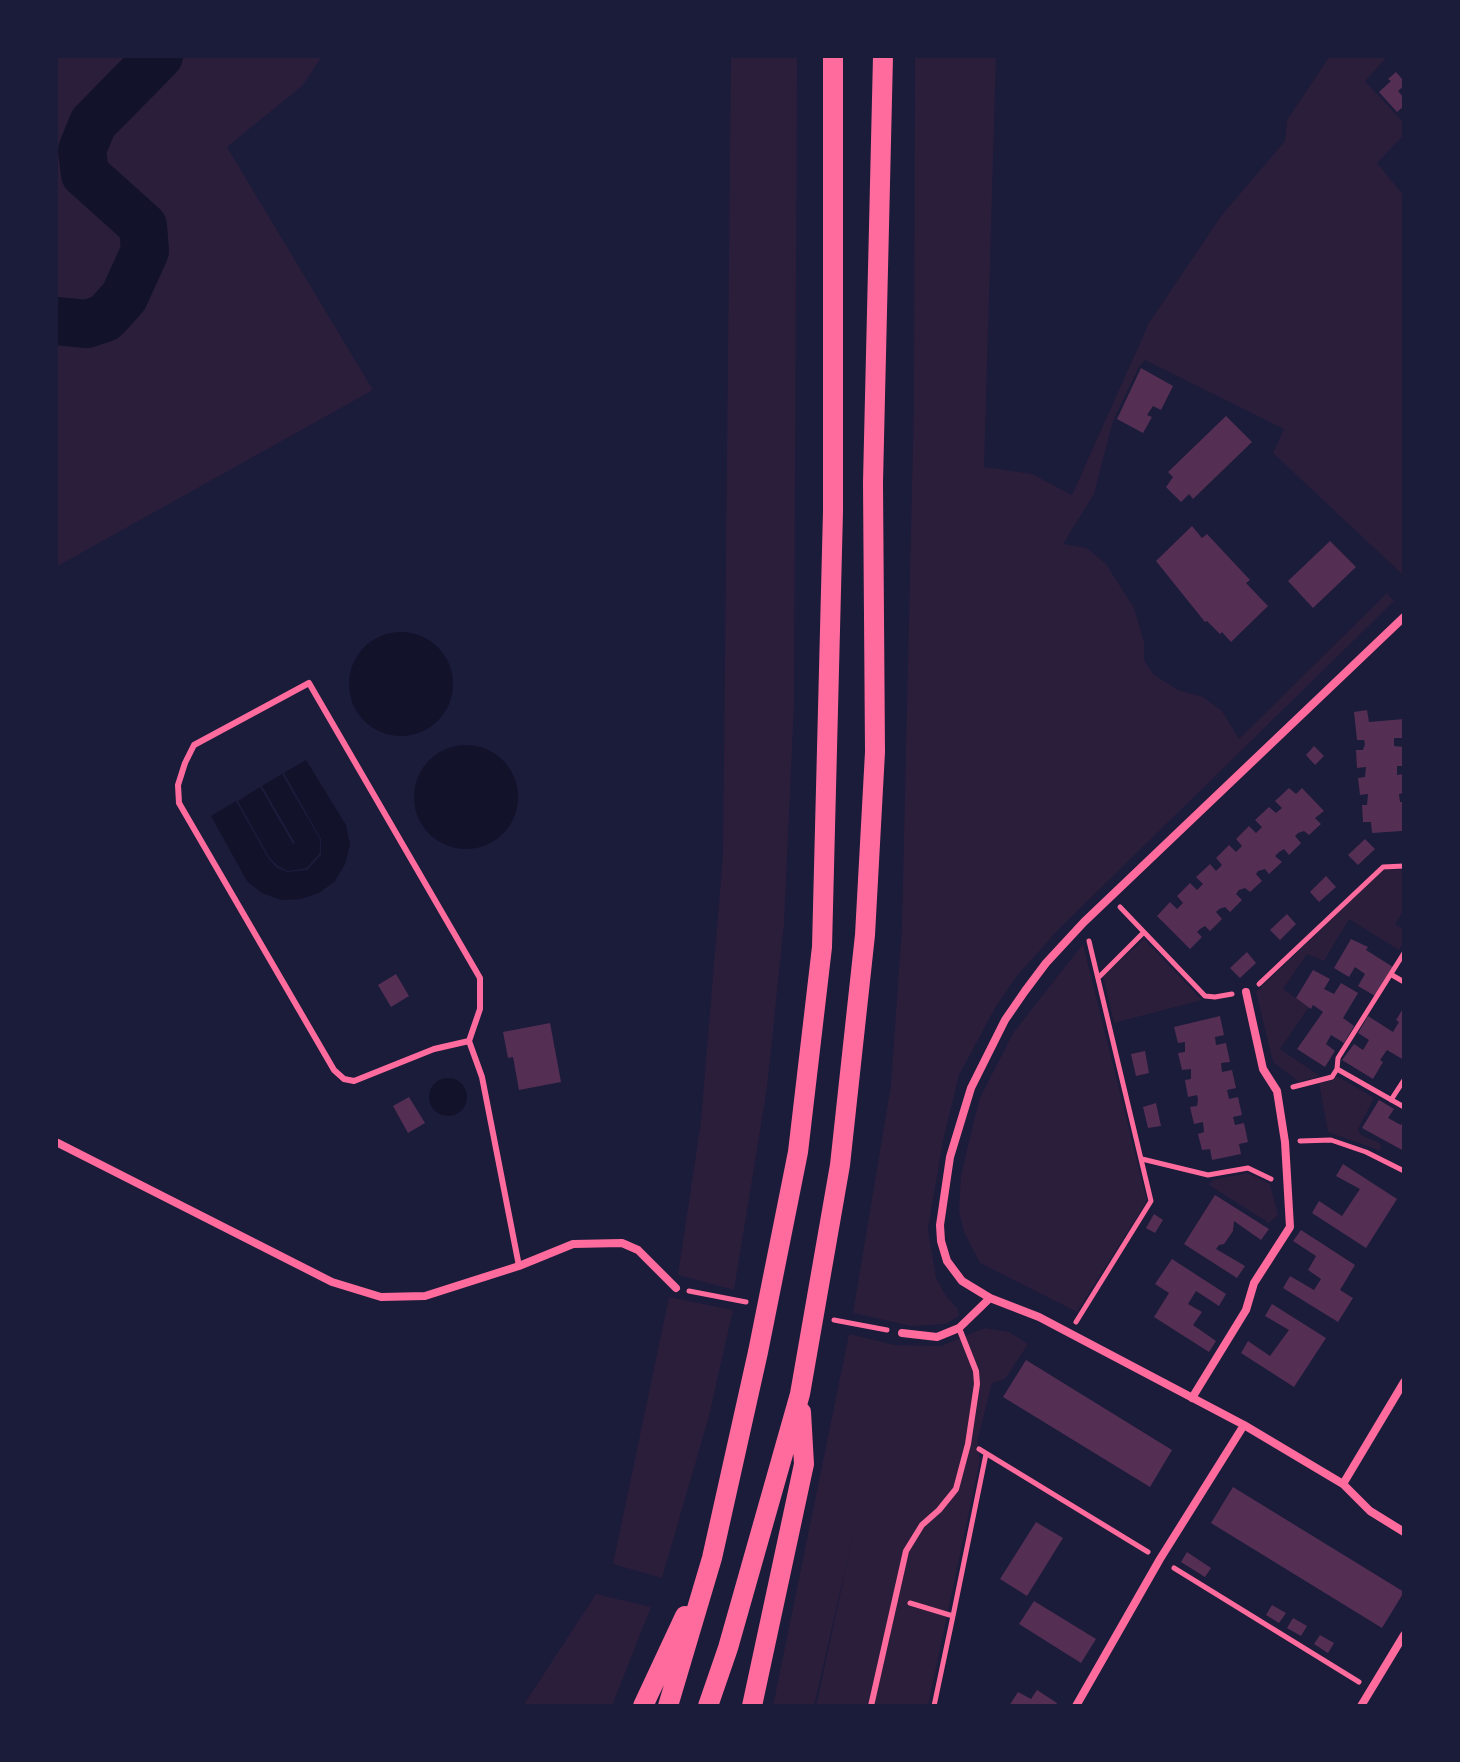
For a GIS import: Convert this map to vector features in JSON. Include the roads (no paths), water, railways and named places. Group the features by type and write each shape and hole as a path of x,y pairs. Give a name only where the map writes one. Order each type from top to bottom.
{"highway":[{"path":"668,1706 712,1558 758,1352 798,1152 822,947 833,511 833,56"},
{"path":"708,1706 728,1648 800,1394 840,1165 865,935 875,752 873,482 883,56"},
{"path":"752,1706 804,1464 800,1394"},
{"path":"643,1706 712,1558"}],"street":[{"path":"1403,620 1084,922 1046,963 1005,1020 971,1088 950,1157 940,1225 947,1261 962,1281 990,1298 1039,1317 1244,1425 1343,1484 1370,1511 1404,1532"},
{"path":"1192,1398 1246,1310 1254,1283 1290,1227 1285,1142 1277,1091 1263,1069 1246,992"},
{"path":"56,1142 332,1282 381,1297 425,1296 519,1266 573,1244 622,1243 638,1250 676,1288"},
{"path":"902,1333 937,1337 959,1328 990,1298"},
{"path":"1343,1484 1404,1382"},
{"path":"1076,1706 1160,1559 1244,1425"},
{"path":"1361,1706 1404,1635"}],"lane":[{"path":"469,1041 434,1049 354,1081 344,1079 334,1070 179,803 178,785 194,745 309,683 480,978 480,1009 469,1041 482,1077 519,1266"},
{"path":"871,1706 906,1551 922,1525 956,1489 968,1444 977,1384 976,1371 959,1328"}],"waterway":[{"path":"56,321 87,324 105,318 124,297 145,251 143,226 85,174 82,150 93,123 159,56"}]}
